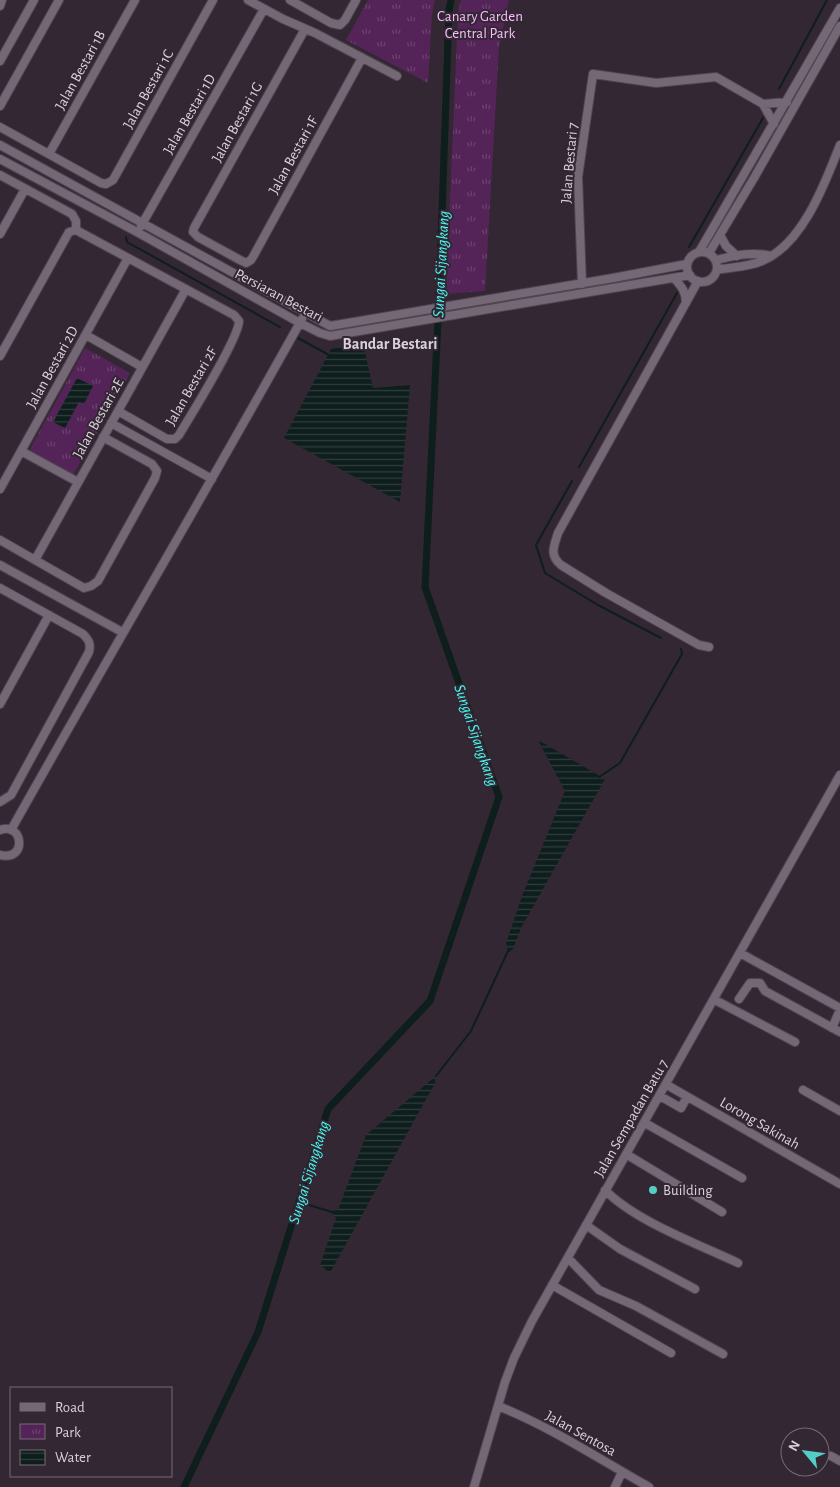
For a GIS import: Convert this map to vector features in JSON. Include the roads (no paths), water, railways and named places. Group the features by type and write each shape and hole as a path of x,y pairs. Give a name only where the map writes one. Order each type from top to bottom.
{"street":[{"path":"0,6 2,0"},
{"path":"0,61 34,0"},
{"path":"0,106 59,0"},
{"name":"Jalan Bestari 1B","path":"49,154 135,0"},
{"name":"Jalan Bestari 1C","path":"49,154 101,183 106,184 113,180 213,0"},
{"path":"248,0 397,76"},
{"path":"292,1 336,25 340,25 345,20 356,0"},
{"path":"699,252 709,253 716,260 717,270 712,278 703,282 690,275 687,264 692,256 699,252 840,8"},
{"name":"Jalan Bestari 1D","path":"137,232 264,9"},
{"path":"709,253 840,26"},
{"name":"Jalan Bestari 1G","path":"246,262 198,237 193,232 194,228 305,29"},
{"name":"Jalan Bestari 1F","path":"246,262 251,260 254,255 362,58"},
{"name":"Jalan Bestari 7","path":"582,284 578,177 592,74 656,83 716,78 763,104"},
{"path":"774,124 763,104 787,102"},
{"path":"0,127 49,154"},
{"name":"Persiaran Bestari","path":"0,145 330,326 582,284 687,264"},
{"path":"717,270 760,262 786,244 811,212 828,178 840,145"},
{"name":"Persiaran Bestari","path":"0,159 137,232 300,323 330,336 690,275"},
{"path":"0,175 72,214 76,221 76,230"},
{"path":"0,234 25,189"},
{"path":"0,356 69,232 76,230 186,289"},
{"path":"720,235 726,246 737,256"},
{"path":"716,260 757,253 771,256"},
{"name":"Jalan Bestari 2D","path":"0,489 128,258"},
{"path":"674,278 684,289 686,303"},
{"path":"698,281 558,533 552,550 556,561 561,565 699,645 709,647"},
{"name":"Jalan Bestari 2F","path":"118,411 166,439 175,439 179,435 239,327 239,321 234,315 186,289"},
{"name":"Jalan Bestari 2E","path":"35,560 186,289"},
{"path":"11,830 305,313"},
{"path":"86,335 142,367"},
{"path":"111,422 212,479"},
{"path":"0,540 84,588 98,582 155,478 157,471 152,464 103,437"},
{"path":"21,451 78,482"},
{"path":"0,565 122,632"},
{"path":"0,802 11,795 89,652 90,646 88,639 83,634 1,591"},
{"path":"0,704 49,615"},
{"name":"Jalan Sempadan Batu 7","path":"475,1484 514,1358 605,1190 667,1085 840,776"},
{"path":"0,830 11,830 19,838 17,850 13,855 7,857 0,855"},
{"path":"740,953 840,1009 832,1028"},
{"path":"739,999 750,983 760,983 765,990 840,1032"},
{"path":"715,1000 795,1042"},
{"name":"Lorong Sakinah","path":"667,1085 840,1184"},
{"path":"803,1090 840,1111"},
{"path":"660,1096 681,1108 687,1097"},
{"path":"645,1123 742,1178"},
{"path":"626,1154 722,1212"},
{"path":"605,1190 616,1202 650,1222 738,1263"},
{"path":"586,1225 620,1249 695,1289"},
{"path":"568,1258 599,1290 636,1306 723,1354"},
{"path":"552,1285 671,1353"},
{"name":"Jalan Sentosa","path":"498,1406 518,1413 576,1444 649,1487"},
{"path":"832,1456 840,1461"},
{"path":"615,1487 622,1472"},
{"path":"475,1484 483,1487"}],"water":[{"path":"363,343 373,388 410,385 400,502 284,438 331,349"},
{"path":"77,378 93,386 84,404 79,402 65,428 53,422"},
{"path":"538,740 605,779 521,928 513,949 508,953 506,943 522,896 565,791"},
{"path":"436,1076 435,1083 330,1273 320,1265 336,1218 330,1211 338,1210 366,1135"}],"waterway":[{"name":"Sungai Sijangkang","path":"184,1487 258,1332 328,1109 430,1001 499,797 425,587 439,300 449,10 451,0"},
{"path":"779,89 827,0"},
{"path":"689,247 763,118"},
{"path":"126,237 127,242 280,327"},
{"path":"579,467 677,293"},
{"path":"298,338 329,355"},
{"path":"572,481 536,545 545,573 598,605 661,638"},
{"path":"599,777 620,763 682,654 681,649"},
{"path":"436,1076 471,1031 508,951"},
{"path":"299,1202 332,1212"}],"place":[{"name":"Building","path":"653,1190"}],"district":[{"name":"Bandar Bestari","path":"390,343"}],"park label":[{"name":"Canary Garden Central Park","path":"480,24"}]}
